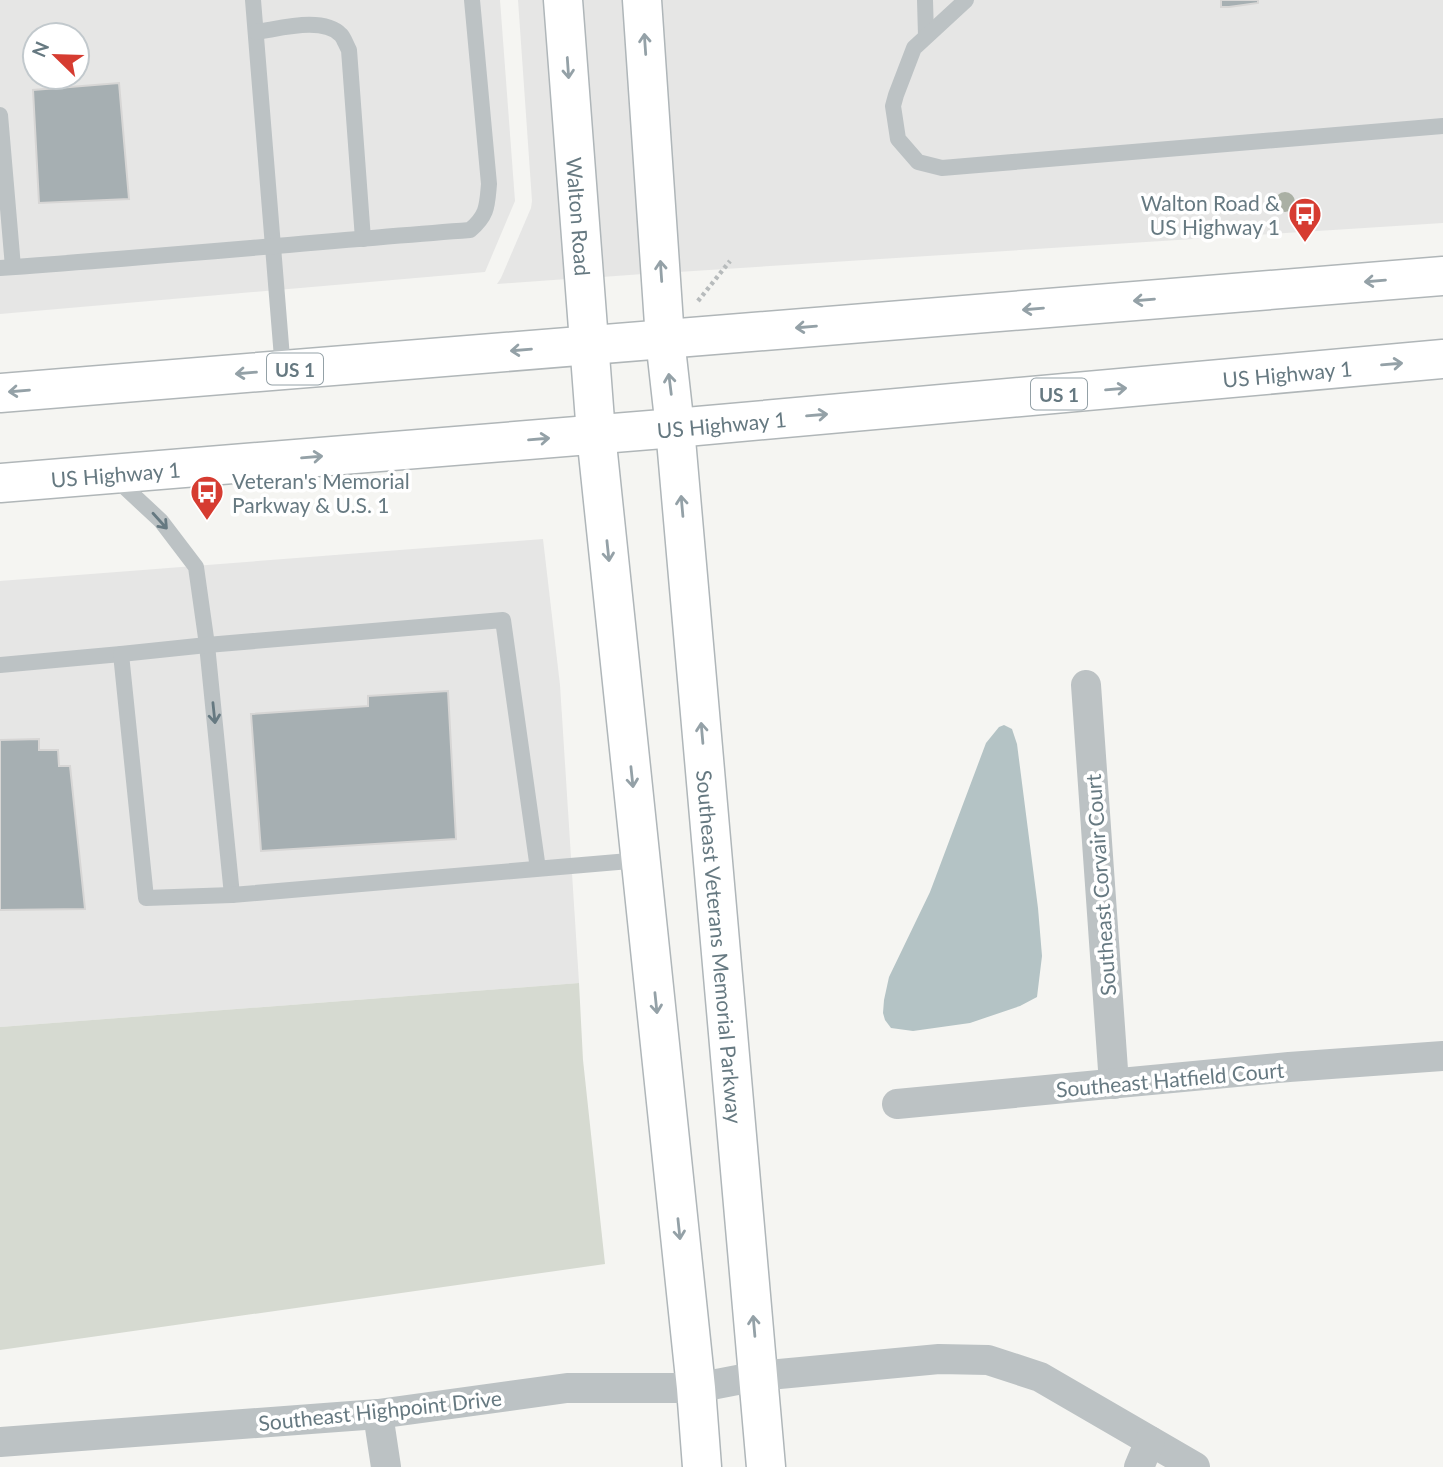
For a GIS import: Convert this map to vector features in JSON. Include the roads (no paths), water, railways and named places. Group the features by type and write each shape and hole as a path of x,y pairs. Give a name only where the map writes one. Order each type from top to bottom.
{"main road":[{"name":"Walton Road","path":"563,0 596,434"},
{"path":"642,0 665,339 675,428"},
{"name":"US 1","path":"0,393 1443,276"},
{"name":"US Highway 1","path":"0,483 675,428 1443,359"},
{"name":"Southeast Veterans Memorial Parkway","path":"675,428 766,1467"},
{"path":"596,434 702,1467"}],"street":[{"name":"Southeast Corvair Court","path":"1086,685 1114,1084"},
{"name":"Southeast Hatfield Court","path":"897,1104 1443,1056"},
{"name":"Southeast Highpoint Drive","path":"0,1442 379,1414 566,1388 696,1388 758,1376 939,1359 988,1360 1040,1377 1145,1454 1195,1467"},
{"path":"379,1414 386,1467"}],"lane":[{"path":"253,0 283,370"},
{"path":"0,115 6,268 470,230 481,221 487,209 489,184 472,0"},
{"path":"925,0 926,36"},
{"path":"966,0 914,48 896,95 893,106 898,139 918,162 942,168 1443,126"},
{"path":"256,32 316,24 330,27 342,35 349,50 363,239"},
{"path":"111,474 161,521 196,567 207,645 232,895"},
{"path":"0,665 503,621 538,869"},
{"path":"121,654 146,898 232,895 641,860"}],"place":[{"name":"Walton Road & US Highway 1","path":"1305,244"},
{"name":"Veteran's Memorial Parkway & U.S. 1","path":"207,522"}]}
